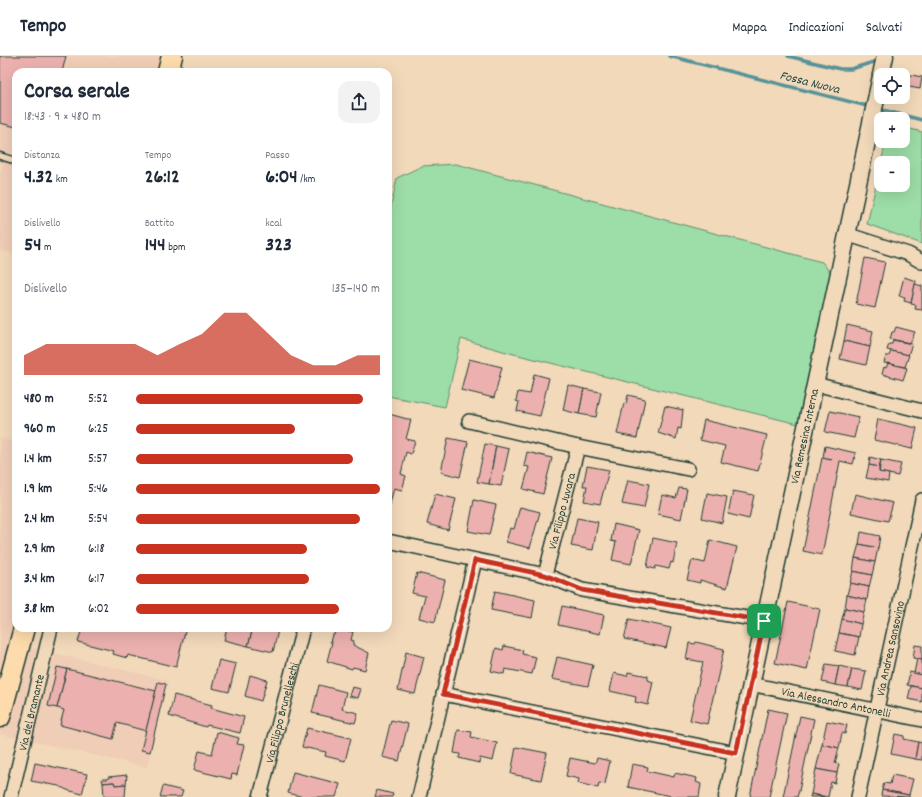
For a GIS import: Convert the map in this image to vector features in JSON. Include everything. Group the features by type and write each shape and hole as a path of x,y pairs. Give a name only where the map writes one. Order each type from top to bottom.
{"main road":[{"path":"169,68 172,56"},
{"path":"0,717 23,632"}],"street":[{"name":"Via Remesina Interna","path":"727,797 846,234 875,104"},
{"path":"846,234 908,254 922,262"},
{"path":"815,384 922,411"},
{"path":"469,421 578,447 688,469"},
{"name":"Via Filippo Juvara","path":"545,575 578,447"},
{"name":"Via Andrea Sansovino","path":"858,797 922,500"},
{"path":"392,542 545,575 582,590 764,621"},
{"path":"419,797 475,560"},
{"name":"Via del Bramante","path":"11,797 50,632"},
{"name":"Via Filippo Brunelleschi","path":"260,797 302,632"},
{"name":"Via Alessandro Antonelli","path":"750,684 922,720"},
{"path":"443,694 736,753"}],"lane":[{"path":"0,156 12,160"}],"shaded area":[{"path":"0,56 166,56 163,68 12,68 12,253 0,251 0,175 3,163 0,162"},
{"path":"0,438 12,441 12,632 15,632 15,644 166,680 147,767 0,734"}],"green space":[{"path":"910,129 922,132 922,244 867,224 874,192 910,192 910,156 883,156 884,148 910,148"},
{"path":"456,164 822,262 834,277 798,424 510,353 461,339 445,407 392,397 392,202 397,178 422,166"}],"building":[{"path":"0,56 66,56 63,68 12,68 12,126 0,123"},
{"path":"910,75 922,77 920,89 910,87"},
{"path":"865,258 885,262 875,308 856,304"},
{"path":"904,277 916,281 911,303 904,301 905,297 899,296"},
{"path":"915,284 922,286 922,310 915,309 916,305 911,304"},
{"path":"847,325 873,331 870,347 844,341"},
{"path":"896,327 915,332 910,343 890,339 892,332 894,332"},
{"path":"893,340 912,344 908,355 887,350 889,344 892,344"},
{"path":"844,341 870,347 866,365 840,359"},
{"path":"891,351 909,355 905,367 884,363 886,356 889,356"},
{"path":"469,359 502,367 494,398 461,390"},
{"path":"888,363 907,368 903,380 882,374 884,367 886,368"},
{"path":"534,374 549,378 540,416 517,411 519,402 516,401 518,392 530,394"},
{"path":"568,385 584,389 579,414 563,410"},
{"path":"584,389 601,392 596,417 579,414"},
{"path":"628,395 645,399 637,438 617,434 624,403 626,404"},
{"path":"665,406 683,410 681,429 678,428 676,439 658,433"},
{"path":"830,411 859,417 854,438 825,432"},
{"path":"392,415 411,420 406,439 415,441 411,454 406,452 401,474 406,476 402,490 394,488 392,496"},
{"path":"878,419 917,428 912,449 874,440"},
{"path":"704,420 767,435 758,471 721,462 725,446 700,440"},
{"path":"448,438 468,442 460,477 441,472"},
{"path":"485,444 496,446 489,484 477,482"},
{"path":"496,446 509,449 501,486 489,484"},
{"path":"825,446 856,453 853,464 840,461 822,555 803,551 822,458 832,459 823,457"},
{"path":"527,452 552,458 543,494 523,489 529,467 524,466"},
{"path":"870,457 881,460 879,467 869,465"},
{"path":"881,460 901,464 898,476 879,472"},
{"path":"869,465 879,467 879,472 889,474 888,482 866,478"},
{"path":"587,466 609,470 600,504 584,501 587,486 583,486"},
{"path":"628,480 649,484 644,508 622,504"},
{"path":"679,488 687,489 681,519 658,514 662,495 676,498"},
{"path":"733,491 754,495 749,519 728,514"},
{"path":"707,493 727,497 722,523 702,518"},
{"path":"435,494 456,499 448,530 427,524"},
{"path":"855,494 893,503 888,521 851,513"},
{"path":"474,500 496,505 489,535 468,531"},
{"path":"520,507 540,512 530,548 506,542 510,528 514,529"},
{"path":"577,518 598,522 593,550 571,546"},
{"path":"614,524 639,530 631,564 612,560 616,542 611,541"},
{"path":"861,532 880,536 878,548 859,544"},
{"path":"653,538 677,543 673,563 671,562 669,569 656,566 655,569 647,567"},
{"path":"710,540 737,547 727,588 700,580 700,583 687,580 692,560 705,563"},
{"path":"859,544 878,548 875,562 855,558"},
{"path":"855,558 875,562 872,575 853,571"},
{"path":"853,571 872,575 869,587 850,583"},
{"path":"417,573 445,580 435,622 419,618 425,596 412,593"},
{"path":"850,583 869,587 867,600 847,595"},
{"path":"495,591 535,600 532,618 491,610"},
{"path":"847,595 867,600 864,612 845,608"},
{"path":"788,602 820,609 807,670 775,663"},
{"path":"562,606 604,615 600,634 558,625"},
{"path":"845,608 864,612 861,624 842,619"},
{"path":"629,619 671,628 666,648 624,639"},
{"path":"842,619 861,624 859,637 839,633"},
{"path":"81,632 185,632 176,667 128,655 127,658 113,654 114,651 78,642"},
{"path":"226,632 252,632 248,646 224,640"},
{"path":"252,632 278,632 273,652 248,646"},
{"path":"335,632 353,632 351,640 354,641 353,645 369,653 365,670 353,667 352,669 327,661 332,642 330,642 332,635 334,635"},
{"path":"839,633 859,637 855,655 835,651"},
{"path":"696,642 724,649 707,724 690,720 703,662 686,659 689,643 695,644"},
{"path":"915,645 922,646 922,660 913,658"},
{"path":"504,646 523,650 522,654 536,657 532,674 505,669 504,674 491,671 496,648 503,650"},
{"path":"406,652 424,657 415,694 398,690"},
{"path":"557,657 593,665 588,686 552,679"},
{"path":"917,659 922,660 922,675 914,673"},
{"path":"219,660 236,664 229,692 212,688"},
{"path":"826,664 839,666 835,685 822,682"},
{"path":"839,666 852,669 848,687 835,685"},
{"path":"57,667 67,669 57,708 48,706"},
{"path":"67,669 156,691 146,731 117,723 113,739 60,725 64,710 57,708"},
{"path":"852,669 866,671 862,690 848,687"},
{"path":"628,672 648,676 648,680 653,682 648,705 635,702 636,697 610,691 614,673 627,676"},
{"path":"910,672 922,675 922,688 907,685"},
{"path":"250,675 267,680 261,701 245,696"},
{"path":"158,682 166,684 150,752 141,750"},
{"path":"319,685 346,692 342,709 358,713 355,723 312,713"},
{"path":"911,686 922,688 922,702 908,699"},
{"path":"352,687 361,689 358,698 349,696"},
{"path":"174,695 212,705 211,708 244,717 240,733 207,725 206,727 169,716"},
{"path":"768,709 787,713 769,797 750,797"},
{"path":"800,716 814,719 799,791 797,797 783,797"},
{"path":"391,720 408,724 399,761 382,757"},
{"path":"827,721 847,725 845,734 842,733 839,748 822,744"},
{"path":"307,728 351,738 345,761 325,756 326,752 302,747"},
{"path":"458,730 472,732 471,737 497,743 493,761 480,758 479,763 459,758 460,754 454,753"},
{"path":"217,732 239,738 237,744 244,745 237,775 232,774 231,779 194,770 199,751 212,754"},
{"path":"895,734 904,736 904,739 918,742 915,759 891,754"},
{"path":"918,742 922,743 922,760 915,759"},
{"path":"822,744 839,748 835,763 839,764 837,773 816,769"},
{"path":"516,747 547,753 541,780 511,774"},
{"path":"570,758 595,763 597,758 610,761 605,784 599,783 598,788 578,783 579,779 566,776"},
{"path":"35,763 87,774 82,794 59,786 31,781"},
{"path":"632,764 648,767 647,771 674,777 675,773 697,778 696,782 701,784 699,797 676,797 628,787"},
{"path":"816,769 837,773 835,783 831,782 828,797 811,794"},
{"path":"293,772 340,784 336,797 304,797 288,793"},
{"path":"127,775 126,784 115,785 114,782 103,783 102,779 108,779 108,777"},
{"path":"892,775 913,779 909,795 882,790 884,783 890,784"},
{"path":"114,782 115,785 126,784 125,797 104,797 103,783"},
{"path":"163,786 183,791 181,797 160,797"},
{"path":"377,790 393,794 392,797 375,797"},
{"path":"882,790 909,795 909,797 881,796"},
{"path":"811,794 824,797 810,797"}],"waterway":[{"name":"Fossa Nuova","path":"669,56 871,107"},
{"path":"788,56 840,69 851,69 880,60"},
{"name":"Fossa Nuova","path":"879,109 922,120"}],"route":[{"path":"475,560 545,575 582,590 764,621 736,753 443,694 475,560"}]}
